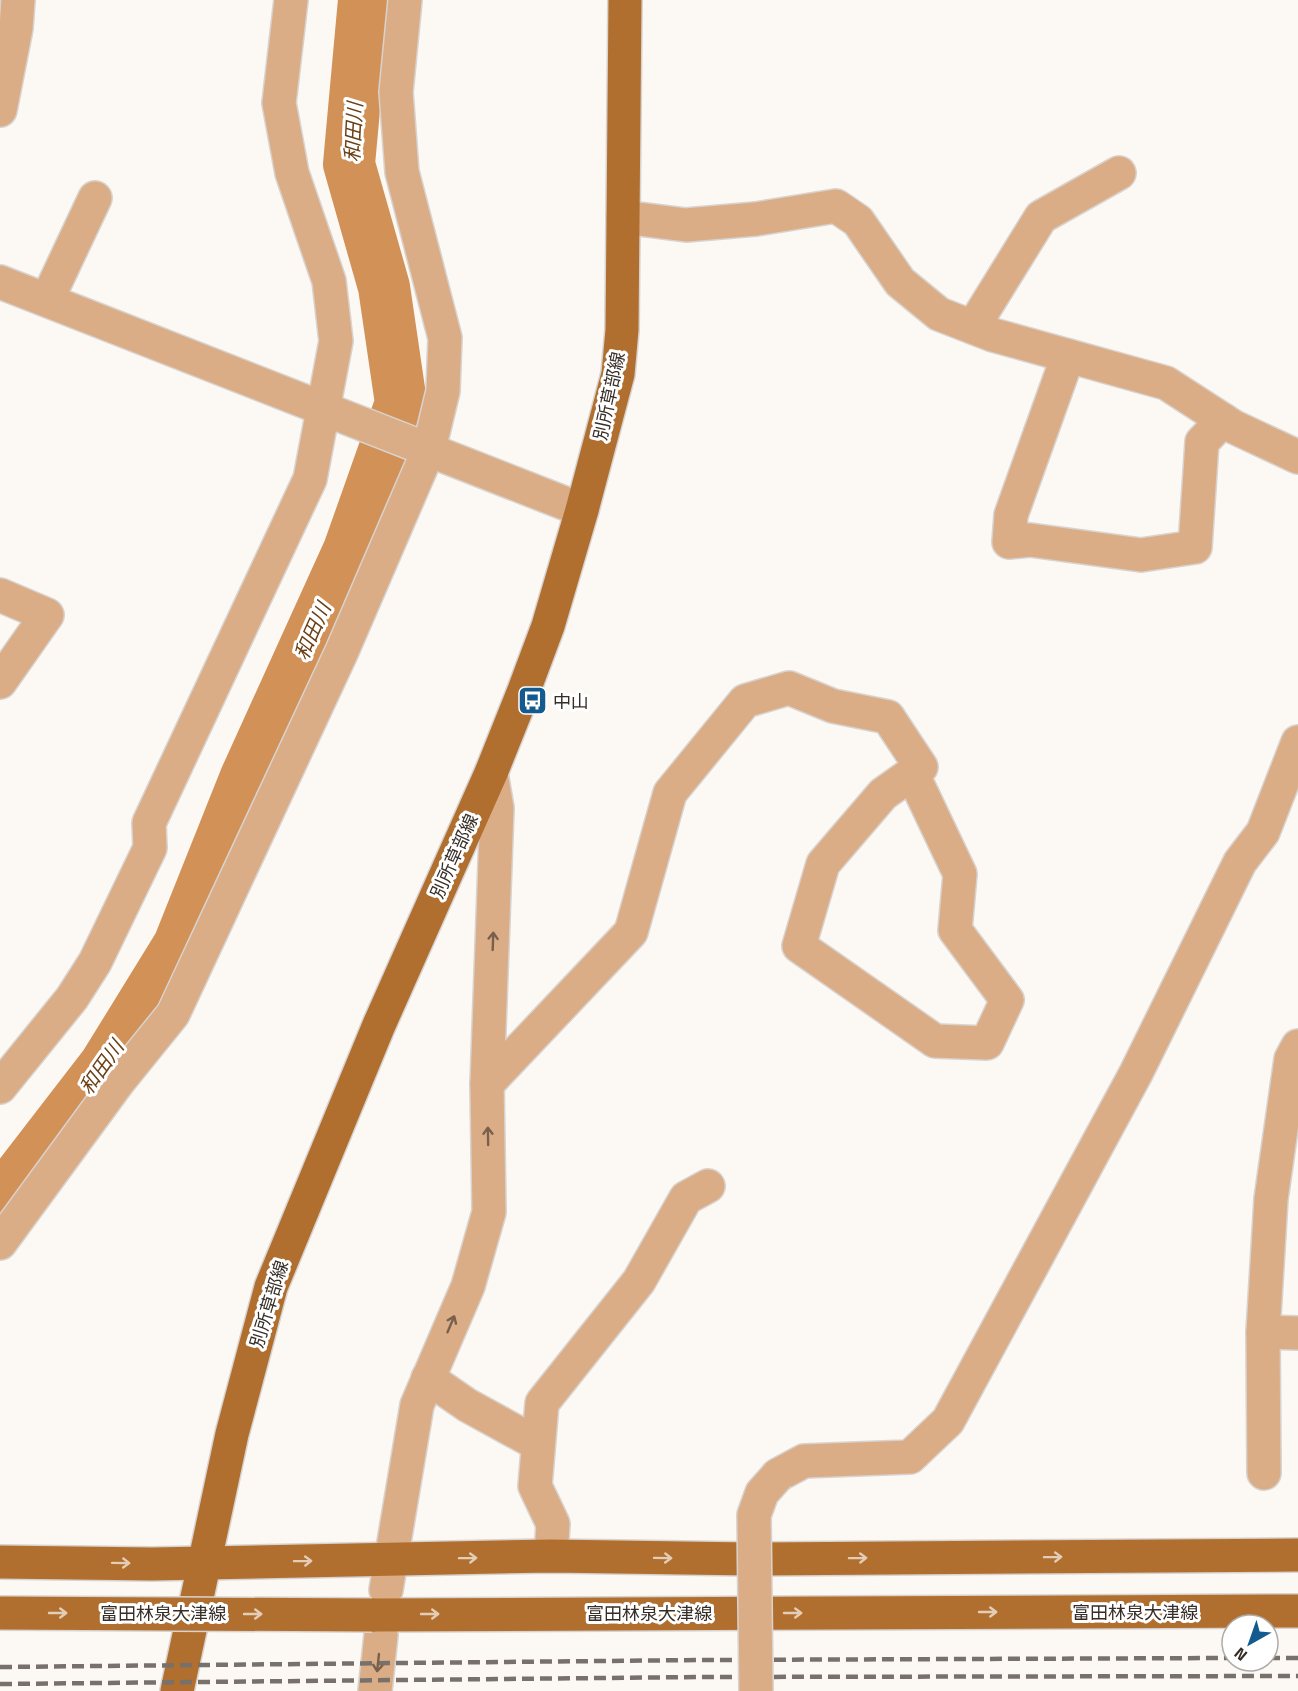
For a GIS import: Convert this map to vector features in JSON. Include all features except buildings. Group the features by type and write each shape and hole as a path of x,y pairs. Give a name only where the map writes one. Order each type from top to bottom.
{"main road":[{"name":"別所草部線","path":"177,1691 232,1434 271,1287 379,1025 491,772 548,626 582,510 618,374 622,330 626,0"},
{"path":"0,1562 203,1562 382,1600 551,1556 750,1559 1298,1555"},
{"name":"富田林泉大津線","path":"0,1613 382,1600 1298,1611"}],"street":[{"path":"0,110 16,28 18,0"},
{"path":"0,1087 72,998 95,962 150,848 149,823 310,479 330,411 336,341 328,281 292,173 279,103 291,0"},
{"path":"0,1243 118,1082 173,1014 342,651 443,391 445,338 402,172 396,92 405,0"},
{"path":"973,327 1041,217 1119,172"},
{"path":"47,300 95,198"},
{"path":"623,217 686,225 756,219 836,206 858,221 900,282 939,314 973,327 1068,356 1166,383 1223,420 1298,457"},
{"path":"0,282 582,510"},
{"path":"1068,356 1011,515 1009,542 1030,540 1141,555 1194,548 1202,442 1223,420"},
{"path":"0,595 47,615 0,682"},
{"path":"487,1084 631,932 670,793 745,701 789,688 833,706 888,717 921,767 912,773 883,794 823,864 800,946 935,1041 987,1043 1008,1000 955,930 960,874 912,773"},
{"path":"756,1691 754,1515 762,1493 778,1475 804,1461 910,1457 948,1421 1136,1073 1240,862 1263,832 1298,742"},
{"path":"375,1691 382,1600 417,1406 468,1286 489,1212 487,1084 497,808 491,772"},
{"path":"1264,1473 1263,1332 1271,1199 1291,1059 1298,1046"},
{"path":"551,1556 553,1524 535,1486 542,1403 639,1281 686,1198 708,1186"},
{"path":"1263,1332 1298,1333"},
{"path":"428,1378 467,1405 538,1444"}],"waterway":[{"name":"和田川","path":"0,1201 105,1065 179,945 246,777 349,550 401,403 384,287 349,164 364,0"}],"railway":[{"path":"0,1667 702,1660 1220,1658"},
{"path":"1280,1658 1298,1658"},
{"path":"0,1684 702,1677 1298,1676"}],"place":[{"name":"中山","path":"532,701"}]}
